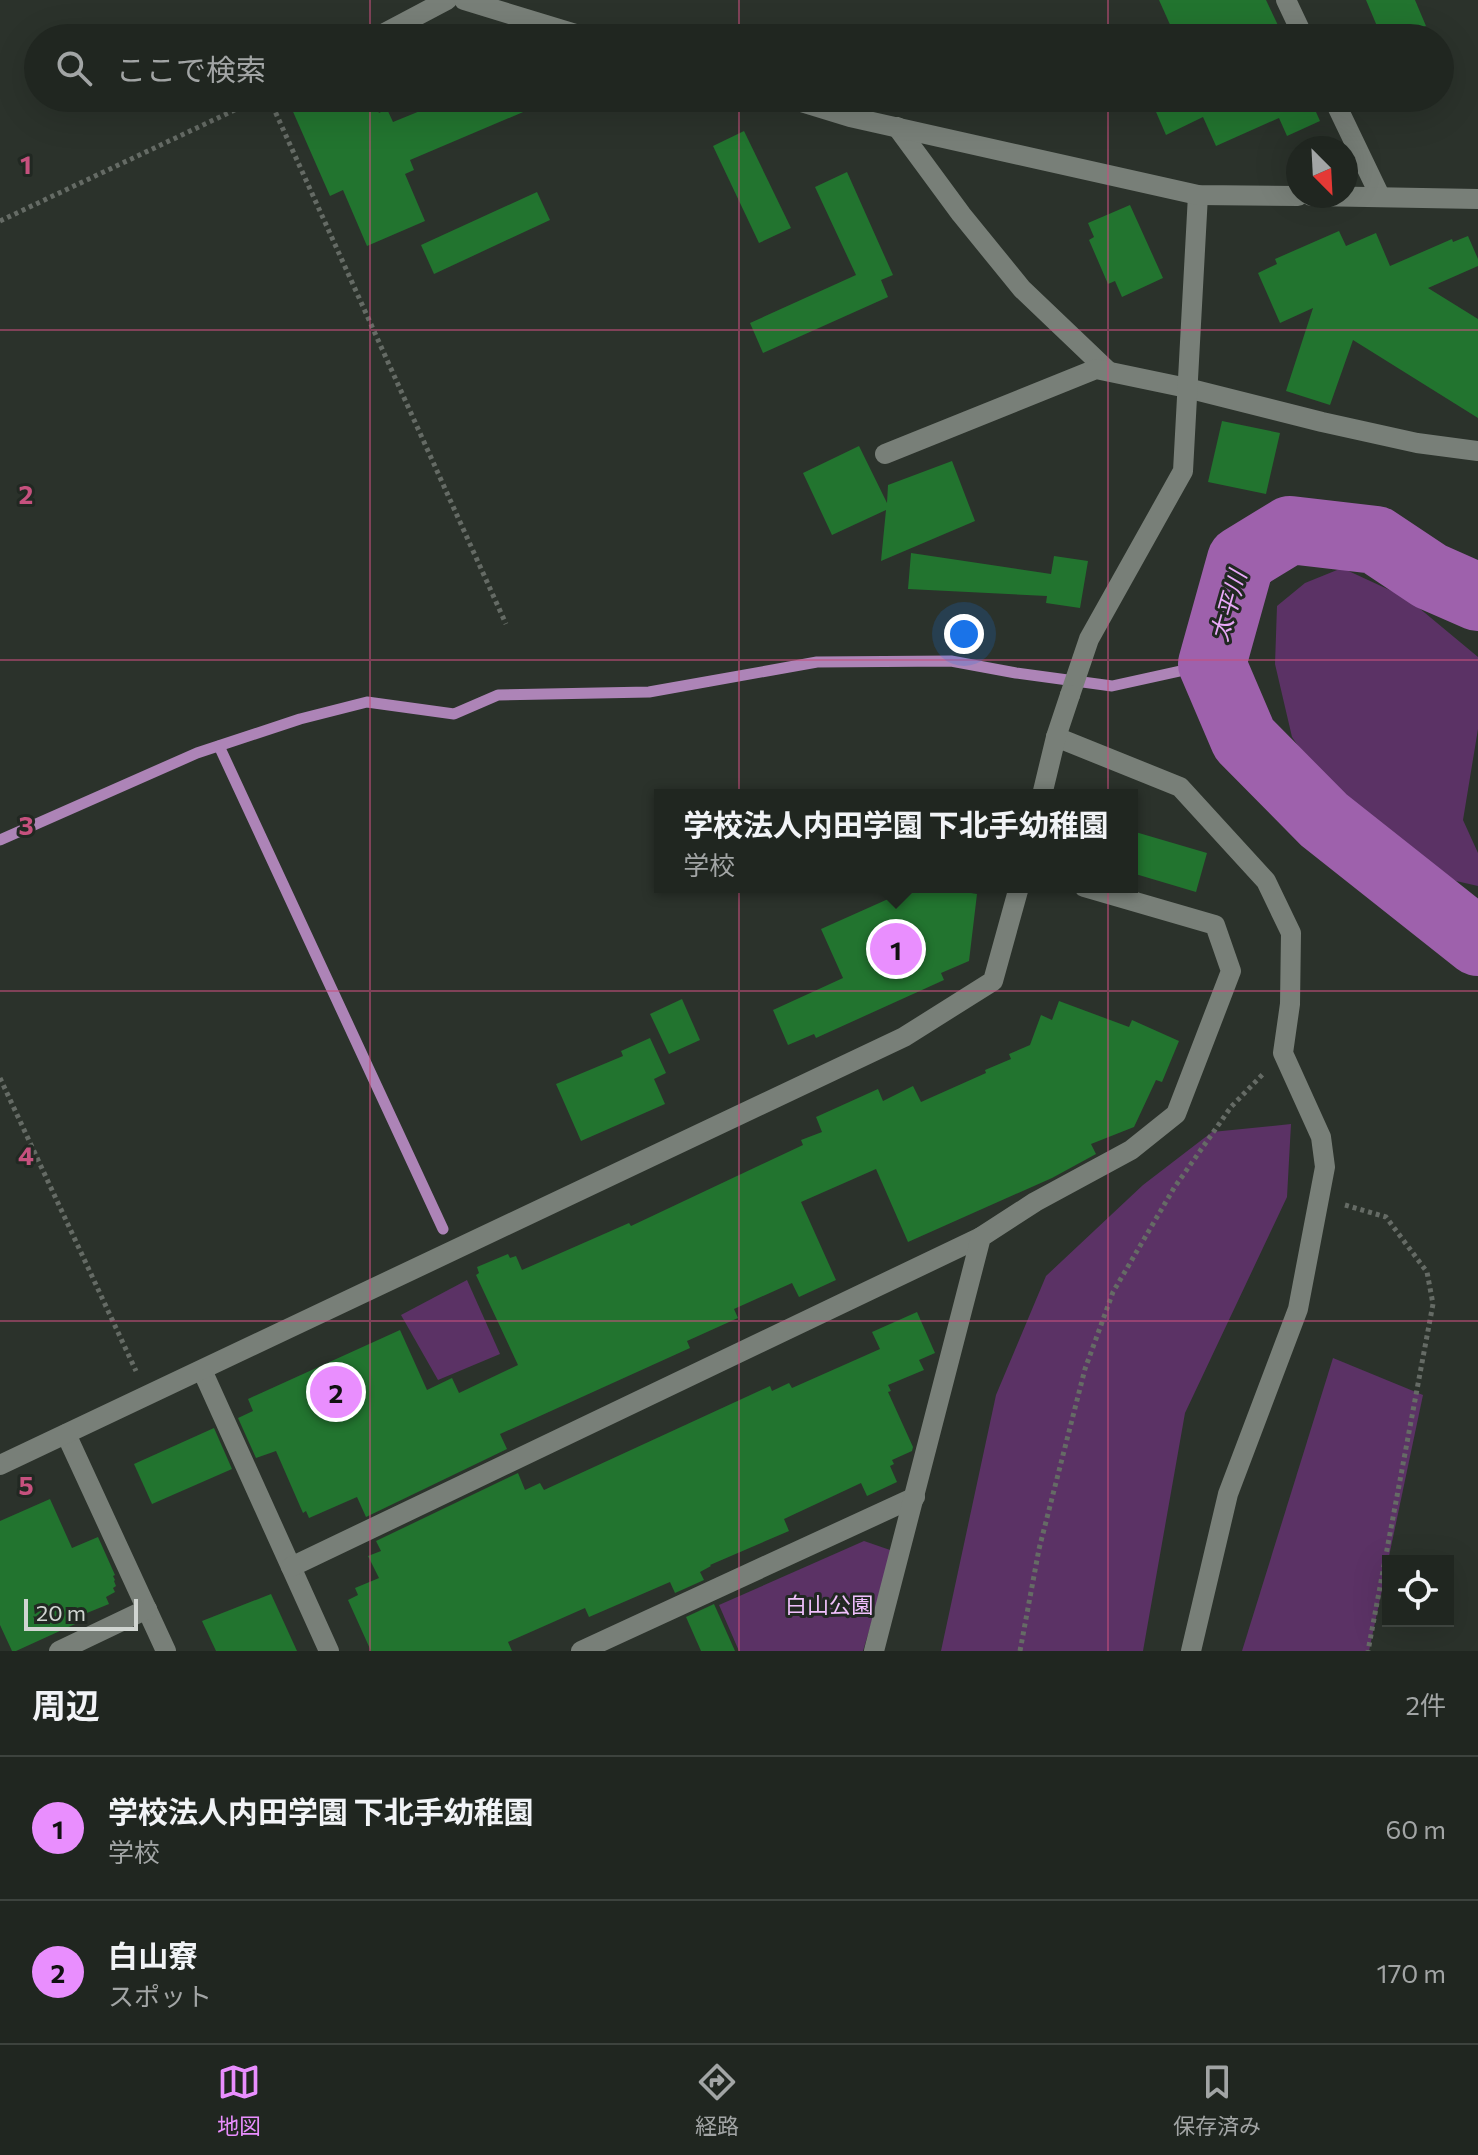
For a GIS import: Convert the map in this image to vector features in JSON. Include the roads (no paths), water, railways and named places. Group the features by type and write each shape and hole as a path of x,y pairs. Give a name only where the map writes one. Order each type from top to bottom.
{"street":[{"path":"402,24 447,0"},
{"path":"464,0 543,24"},
{"path":"1286,0 1297,24"},
{"path":"834,112 1198,195 1286,196"},
{"path":"1340,112 1380,196"},
{"path":"897,127 961,214 1022,289 1108,371"},
{"path":"1043,789 1056,737 1089,639 1183,471 1198,195"},
{"path":"1358,196 1478,199"},
{"path":"885,454 1096,369 1417,443 1478,451"},
{"path":"1056,737 1180,787 1266,881 1291,933 1290,1004 1283,1053 1321,1137 1325,1167 1298,1309 1228,1494 1191,1651"},
{"path":"0,1465 904,1037 993,981 1017,893"},
{"path":"291,1567 981,1237 1035,1202 1131,1150 1176,1114 1231,971 1215,925 1105,893"},
{"path":"874,1651 981,1237"},
{"path":"202,1370 329,1651"},
{"path":"66,1434 166,1651"},
{"path":"581,1651 915,1497"},
{"path":"59,1651 147,1609"}],"waterway":[{"name":"太平川","path":"1478,597 1430,576 1376,540 1290,530 1241,560 1212,664 1244,739 1324,820 1478,942"},
{"path":"0,840 197,753 300,719 367,702 454,714 498,695 649,692 817,662 951,661 1112,686 1212,664"},
{"path":"219,746 443,1229"}],"place":[{"name":"学校法人内田学園 下北手幼稚園","path":"896,949"},
{"name":"白山寮","path":"336,1392"}],"park label":[{"name":"白山公園","path":"829,1605"}]}
